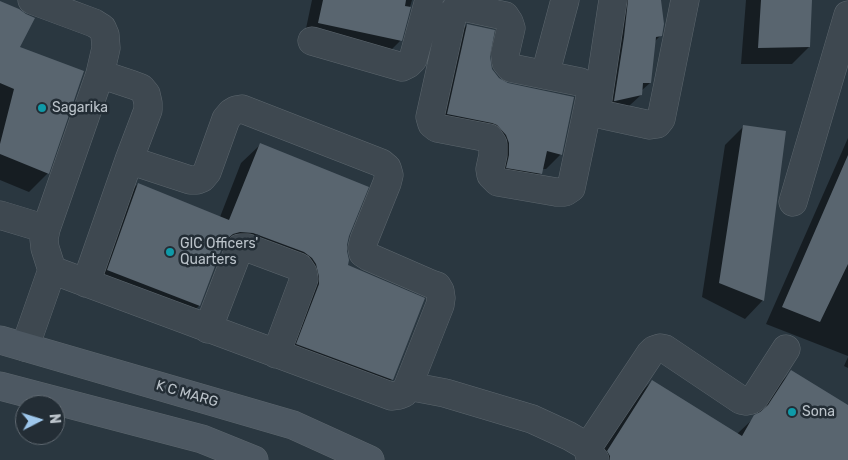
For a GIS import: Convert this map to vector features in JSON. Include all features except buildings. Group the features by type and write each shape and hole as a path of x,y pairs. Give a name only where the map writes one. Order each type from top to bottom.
{"main road":[{"name":"K C MARG","path":"13,344 292,425 370,460"},
{"path":"0,386 202,439 254,460"}],"street":[{"path":"13,344 52,270 45,248 46,229 100,74 106,48 105,35 102,28 32,0"},
{"path":"312,41 402,67 413,59 429,0"},
{"path":"545,75 565,0"},
{"path":"612,0 597,111 604,115 650,125 657,124 661,119 685,0"},
{"path":"464,7 505,16 511,28 505,54 506,62 511,68 545,75 580,82 589,86 591,92 571,188 565,192 498,182 491,175 493,144 489,138 438,128 432,124 430,117 453,13 456,8 464,7"},
{"path":"793,202 848,15"},
{"path":"86,283 148,110 146,94 141,88 100,74"},
{"path":"52,270 391,396 399,396 404,393 440,305 441,298 440,290 437,286 363,253 364,240 387,183 389,175 387,168 381,163 242,109 231,113 226,119 202,178 190,180 129,160"},
{"path":"0,215 46,229"},
{"path":"208,329 238,251 240,248 248,248 299,267 303,273 304,279 276,354"},
{"path":"408,386 445,392 532,420 569,436 592,453 654,350 665,349 740,400 746,401 755,397 786,349"}],"place":[{"name":"Sagarika","path":"42,108"},
{"name":"GIC Officers' Quarters","path":"170,252"},
{"name":"Sona","path":"792,412"}]}
